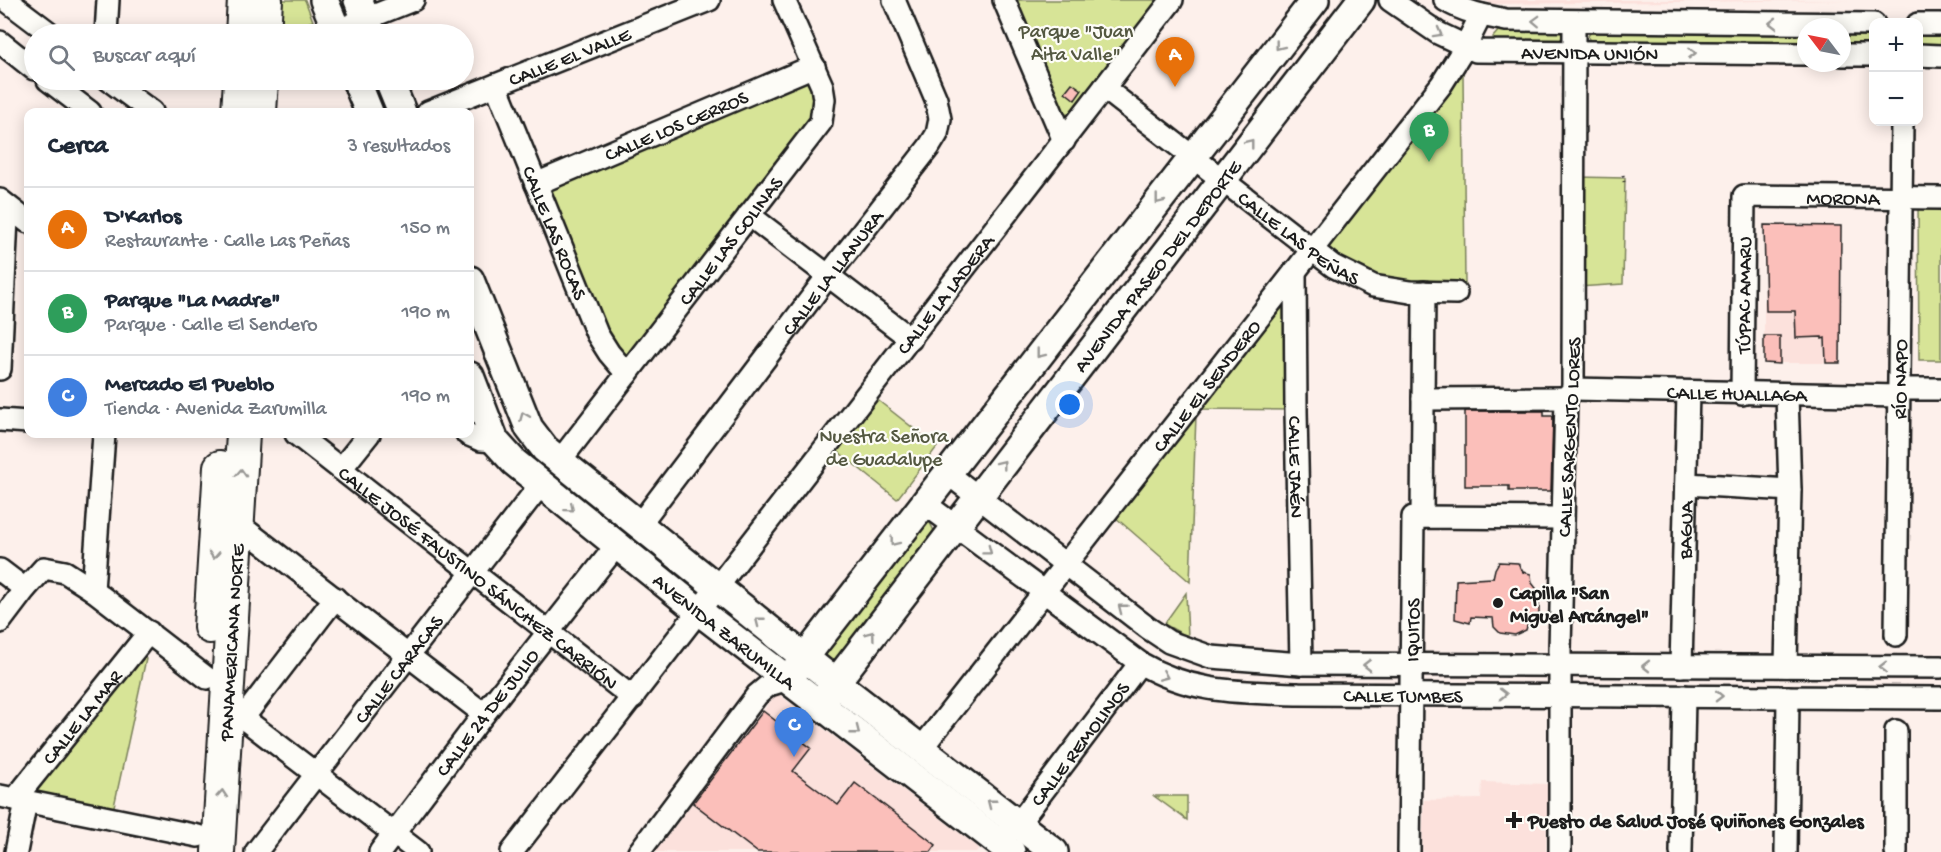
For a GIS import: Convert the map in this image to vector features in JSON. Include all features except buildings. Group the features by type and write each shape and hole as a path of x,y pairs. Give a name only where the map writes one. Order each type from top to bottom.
{"highway":[{"path":"243,24 244,0"},
{"path":"265,24 266,0"},
{"path":"238,108 239,90"},
{"path":"260,108 261,90"},
{"name":"PANAMERICANA NORTE","path":"204,846 207,678 222,438"},
{"name":"PANAMERICANA NORTE","path":"204,846 235,717 238,524 243,438"}],"main road":[{"path":"324,0 331,24"},
{"name":"AVENIDA PASEO DEL DEPORTE","path":"788,679 1314,0"},
{"name":"AVENIDA PASEO DEL DEPORTE","path":"828,693 977,496 1361,0"},
{"path":"360,90 367,108"},
{"path":"393,90 400,108"},
{"name":"AVENIDA ZARUMILLA","path":"474,290 529,428 536,440 559,462 805,657 828,693 999,849"},
{"path":"474,386 495,441"},
{"name":"AVENIDA ZARUMILLA","path":"495,441 514,462 616,546 788,679 828,693 921,749 1054,852"}],"street":[{"path":"6,0 38,24"},
{"path":"107,24 108,0"},
{"path":"365,18 413,0"},
{"name":"CALLE EL VALLE","path":"438,108 709,0"},
{"name":"CALLE LAS COLINAS","path":"559,462 820,122 824,99 822,86 784,0"},
{"name":"CALLE LA LLANURA","path":"639,525 937,134 940,119 936,99 894,0"},
{"path":"1004,0 1064,141"},
{"name":"CALLE LA LADERA","path":"512,852 1172,0"},
{"name":"AVENIDA UNIÓN","path":"1390,0 1438,33 1476,51 1797,54"},
{"name":"AVENIDA UNIÓN","path":"1445,0 1481,15 1506,20 1869,24"},
{"name":"CALLE EL SENDERO","path":"921,749 1441,85 1465,47 1481,15"},
{"name":"CALLE SARGENTO LORES","path":"1560,852 1560,666 1563,518 1569,394 1576,52 1574,22"},
{"path":"1923,24 1941,24"},
{"path":"0,42 24,61"},
{"path":"1851,55 1869,55"},
{"path":"1923,55 1941,56"},
{"name":"CALLE LOS CERROS","path":"536,184 814,66"},
{"name":"CALLE LAS ROCAS","path":"496,85 597,334 627,374"},
{"name":"CALLE LAS PEÑAS","path":"1104,88 1333,267 1373,286 1424,292 1456,292"},
{"path":"61,90 85,108"},
{"path":"122,90 147,108"},
{"name":"RÍO NAPO","path":"1896,635 1902,126"},
{"name":"MORONA","path":"1744,196 1941,198"},
{"name":"TÚPAC AMARU","path":"1742,394 1744,196"},
{"path":"0,369 13,214"},
{"path":"749,214 910,339"},
{"name":"CALLE JAÉN","path":"1295,271 1301,664"},
{"name":"IQUITOS","path":"1410,852 1410,665 1423,399 1424,292"},
{"name":"CALLE HUALLAGA","path":"1423,399 1569,394 1899,393 1941,388"},
{"name":"BAGUA","path":"1681,666 1688,393"},
{"path":"1786,666 1790,490 1787,395"},
{"path":"0,420 24,422"},
{"path":"474,437 495,441"},
{"path":"93,590 104,438"},
{"name":"CALLE JOSÉ FAUSTINO SÁNCHEZ CARRIÓN","path":"301,438 633,698"},
{"path":"341,469 366,438"},
{"name":"CALLE TUMBES","path":"947,473 1148,628 1169,642 1211,657 1301,664 1941,667"},
{"name":"CALLE CARACAS","path":"256,852 541,484"},
{"path":"1686,484 1790,490"},
{"name":"CALLE TUMBES","path":"924,503 1140,663 1159,675 1183,683 1231,691 1299,694 1941,698"},
{"path":"1418,517 1563,518"},
{"path":"238,524 484,714"},
{"name":"CALLE 24 DE JULIO","path":"380,852 484,714 550,633 616,546"},
{"path":"0,622 44,568 65,572 93,590 207,678"},
{"path":"0,570 25,589"},
{"path":"335,598 235,717 316,774 418,852"},
{"name":"CALLE LA MAR","path":"16,852 14,799 149,632"},
{"name":"CALLE REMOLINOS","path":"999,849 1140,663"},
{"path":"639,852 757,695 769,685 788,679"},
{"path":"1681,852 1684,696"},
{"path":"1786,852 1788,697"},
{"path":"1896,731 1896,852"},
{"path":"14,799 204,846"}],"path":[{"path":"1623,175 1624,182"}],"shaded area":[{"path":"1486,0 1850,0 1491,4"},
{"path":"1764,225 1841,226 1840,363 1764,363"},
{"path":"777,693 979,848 976,852 655,852"},
{"path":"1482,782 1548,784 1546,852 1422,852 1424,800 1481,799"}],"green space":[{"path":"282,0 305,0 313,21 305,24 281,24"},
{"name":"Parque \"Juan Aita Valle\"","path":"1014,0 1163,0 1070,118 1061,115"},
{"path":"1559,29 1563,36 1558,43 1494,41 1493,37 1499,30"},
{"path":"1593,29 1797,32 1797,45 1593,43 1588,36"},
{"path":"1851,32 1869,33 1869,45 1851,45"},
{"path":"1923,34 1941,35 1941,48 1923,47"},
{"path":"1463,72 1465,285 1378,282 1323,253"},
{"path":"806,81 813,85 815,93 813,121 626,359 618,353 547,188 788,85"},
{"path":"1577,177 1625,178 1623,284 1578,287"},
{"path":"1918,202 1941,203 1941,360 1919,360"},
{"path":"1295,289 1297,410 1201,409"},
{"name":"Nuestra Señora de Guadalupe","path":"875,398 937,447 897,499 835,449"},
{"path":"1196,415 1190,582 1115,517"},
{"path":"924,522 930,523 934,531 836,659 826,660 823,656"},
{"path":"1186,593 1188,637 1164,624"},
{"path":"139,657 146,659 113,811 36,797 32,789"},
{"path":"1154,796 1187,796 1187,820"}],"place":[{"name":"D'Karlos","path":"1175,87"},
{"name":"Parque \"La Madre\"","path":"1429,162"},
{"name":"Capilla \"San Miguel Arcángel\"","path":"1498,603"},
{"name":"Mercado El Pueblo","path":"794,757"},
{"name":"Puesto de Salud José Quiñones Gonzales","path":"1514,820"}]}
